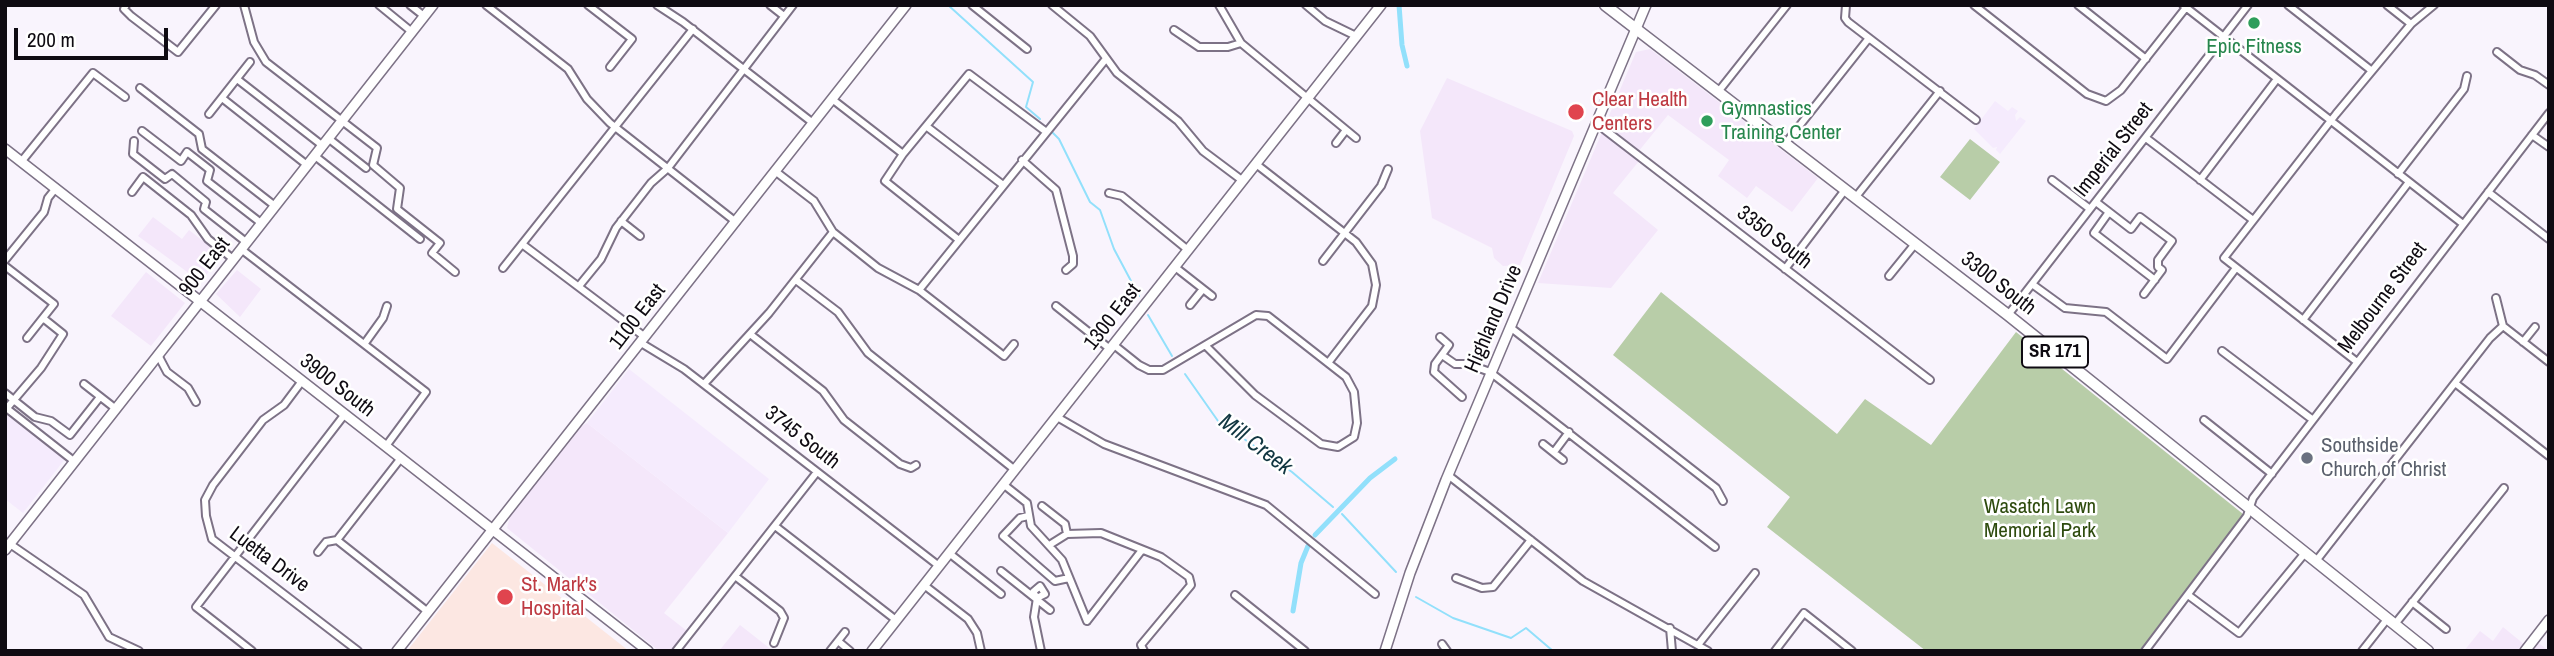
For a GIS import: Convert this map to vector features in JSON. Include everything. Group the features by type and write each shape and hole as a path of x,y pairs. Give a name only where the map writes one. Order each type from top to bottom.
{"main road":[{"name":"900 East","path":"8,547 433,5"},
{"name":"1100 East","path":"397,651 906,5"},
{"name":"1300 East","path":"872,651 1381,5"},
{"name":"3300 South","path":"1605,5 2008,315 2428,651"},
{"name":"Highland Drive","path":"1385,651 1410,573 1448,475 1646,5"},
{"name":"3900 South","path":"5,149 648,651"},
{"path":"2525,651 2549,620"}],"street":[{"path":"126,5 124,9 131,16 178,52 216,5"},
{"path":"244,5 254,42 266,62 378,148 373,165 400,188 397,209 440,243 432,253 455,271"},
{"path":"379,5 412,32"},
{"path":"410,5 425,16"},
{"path":"486,5 568,69 597,112 736,222"},
{"path":"588,5 632,39 610,67"},
{"path":"657,5 693,29 813,123"},
{"path":"770,5 784,16"},
{"path":"579,286 601,259 621,221 651,183 668,168 793,5"},
{"path":"972,5 1027,49"},
{"path":"1052,5 1090,36 1117,73 1178,121 1203,151 1243,181"},
{"path":"1219,5 1241,43 1356,138"},
{"path":"1306,5 1325,20 1356,36"},
{"path":"1718,92 1787,5"},
{"path":"1846,5 1846,20 1976,120"},
{"path":"1974,5 2087,94 2106,101 2119,93 2186,6 2463,224"},
{"path":"2078,5 2146,59"},
{"name":"Imperial Street","path":"2008,315 2248,5"},
{"path":"2288,5 2372,71"},
{"path":"2387,5 2411,24"},
{"path":"2357,362 2224,258 2411,24 2434,5"},
{"path":"503,268 693,29"},
{"path":"1174,30 1199,47 1228,47 1241,43"},
{"path":"1785,144 1869,38"},
{"path":"2497,52 2520,70 2535,75 2549,85"},
{"path":"919,290 1105,60"},
{"path":"209,114 250,62"},
{"path":"21,162 93,74 125,97"},
{"path":"959,240 885,181 903,154 970,74 1045,131"},
{"path":"2398,174 2464,89 2466,76"},
{"path":"237,79 366,167"},
{"path":"2200,180 2277,79"},
{"path":"140,88 199,134 202,149 275,206"},
{"path":"1855,198 1940,91"},
{"path":"222,98 307,165"},
{"path":"832,99 903,154"},
{"name":"Melbourne Street","path":"2145,651 2247,516 2272,474 2549,113"},
{"name":"3350 South","path":"1596,123 1930,380"},
{"path":"926,126 1003,185"},
{"path":"1336,143 1346,130"},
{"path":"142,131 181,161 187,152 210,170 207,181 261,223"},
{"path":"2532,135 2549,148"},
{"path":"2146,138 2253,220"},
{"path":"134,141 133,154 165,179 172,174 206,202 204,209 244,246 426,392 386,446"},
{"path":"315,156 420,239"},
{"path":"1022,160 1056,190 1073,256 1073,264 1066,270"},
{"path":"1256,164 1345,233 1370,258 1376,277 1376,292 1364,318 1328,363"},
{"path":"1323,261 1381,186 1388,169"},
{"path":"775,171 814,201 833,232 878,268 919,290 1004,356 1014,344"},
{"path":"132,192 143,177 191,215 208,239 233,259"},
{"path":"2052,180 2090,209"},
{"path":"2303,320 2409,182"},
{"path":"5,260 44,212 48,198 55,188"},
{"path":"1785,269 1845,190"},
{"path":"2488,192 2549,239"},
{"path":"1108,193 1122,196 1188,250"},
{"path":"2096,202 2131,229 2140,217 2172,241 2158,260 2162,270 2144,294"},
{"path":"2109,212 2094,233 2155,280"},
{"path":"621,221 640,236"},
{"path":"704,384 796,280 833,232"},
{"name":"3745 South","path":"522,244 939,566"},
{"path":"1889,276 1915,244"},
{"path":"5,266 54,304 27,338"},
{"path":"1175,267 1212,296"},
{"path":"2032,284 2065,308 2106,312 2167,359 2236,268"},
{"path":"796,280 838,312 868,354 1015,470"},
{"path":"1190,305 1203,289"},
{"path":"2496,298 2503,326 2549,362"},
{"path":"365,343 383,318 387,306"},
{"path":"1056,306 1112,347 1150,370 1169,367 1256,315 1273,319 1352,386 1357,423 1350,441 1332,447 1321,444 1255,395 1206,346"},
{"path":"43,318 63,334 6,408 75,462"},
{"path":"2316,561 2490,338 2503,326"},
{"path":"1510,327 1716,488 1723,502"},
{"path":"2523,342 2535,327"},
{"path":"750,334 823,391 839,415 881,449 905,466 916,465"},
{"path":"1440,337 1449,345 1435,364 1434,372 1462,397"},
{"path":"2222,351 2313,420"},
{"path":"158,355 167,372 188,388 196,402"},
{"path":"1442,355 1456,365 1471,364 1490,372 1715,547"},
{"name":"Luetta Drive","path":"302,381 284,404 263,421 213,485 205,500 206,516 212,539 358,651"},
{"path":"2455,383 2549,456"},
{"path":"84,384 116,409"},
{"path":"5,393 38,419 51,421 70,435 100,397"},
{"path":"252,651 196,607 345,414"},
{"path":"1057,417 1104,444 1266,505 1375,594"},
{"path":"2204,421 2272,474"},
{"path":"1554,453 1569,432"},
{"path":"1543,444 1563,460"},
{"path":"318,552 326,542 337,540 401,458"},
{"path":"677,651 817,472"},
{"path":"1448,475 1583,581 1708,651"},
{"path":"1003,484 1027,503 1032,529 1051,544 1087,621 1142,550"},
{"path":"2362,651 2412,602 2504,488"},
{"path":"1042,506 1065,524 1067,534"},
{"path":"1028,516 1020,518 1003,536 1055,582 1069,578"},
{"path":"775,526 896,620"},
{"path":"1051,544 1067,534 1101,533 1167,561 1189,578 1192,585 1141,645 1144,651"},
{"path":"337,540 428,612"},
{"path":"1456,578 1482,588 1493,587 1531,540"},
{"path":"8,547 84,595 109,637 139,651"},
{"path":"2188,595 2239,633 2305,552"},
{"path":"949,553 1001,594"},
{"path":"1001,571 1050,610"},
{"path":"1698,645 1755,573"},
{"path":"735,576 780,611 784,618 774,643"},
{"path":"924,585 968,619 976,633 981,651"},
{"path":"1235,595 1305,651"},
{"path":"1037,598 1034,617 1041,651"},
{"path":"2412,602 2446,629"},
{"path":"1774,651 1804,613 1852,651"},
{"path":"1670,628 1672,651"},
{"path":"830,651 845,632"},
{"path":"838,641 850,651"},
{"path":"1442,644 1447,651"}],"shaded area":[{"path":"1650,49 1818,178 1792,212 1756,186 1747,198 1718,176 1729,160 1668,115 1634,157 1639,161 1613,193 1658,230 1611,288 1538,283 1636,52"},
{"path":"1447,78 1572,131 1574,136 1520,265 1503,266 1494,258 1492,248 1432,218 1420,131"},
{"path":"1995,101 2008,111 2012,107 2018,111 2015,115 2016,121 2020,117 2026,121 2000,154 1996,150 1997,147 1993,148 1974,129"},
{"path":"153,217 182,239 189,230 221,255 201,282 138,236"},
{"path":"237,270 261,289 240,317 216,294"},
{"path":"146,272 185,303 151,346 111,316"},
{"path":"629,369 769,479 728,533 587,423"},
{"path":"5,414 65,459 23,513 5,499"},
{"path":"587,423 728,533 664,613 687,631 671,651 659,651 507,528 510,516"},
{"name":"St. Mark's Hospital","path":"492,543 629,651 407,651"},
{"path":"740,625 754,636 773,651 719,651"},
{"path":"2503,627 2525,645 2531,637 2549,651 2464,651 2480,631 2493,641"}],"green space":[{"path":"1970,139 2000,162 1970,200 1940,177"},
{"name":"Wasatch Lawn Memorial Park","path":"1661,292 1837,434 1865,399 1931,445 2016,332 2243,514 2141,651 1926,651 1767,527 1790,497 1613,355"}],"waterway":[{"name":"Mill Creek","path":"948,5 1033,82 1026,107 1040,119"},
{"path":"1399,5 1402,45 1407,66"},
{"name":"Mill Creek","path":"1052,132 1059,139 1090,202 1100,210 1114,249 1139,296"},
{"name":"Mill Creek","path":"1148,315 1172,356"},
{"name":"Mill Creek","path":"1185,374 1218,421 1292,472 1333,507"},
{"path":"1315,535 1370,478 1395,459"},
{"name":"Mill Creek","path":"1342,514 1396,572"},
{"path":"1293,611 1301,563 1308,546"},
{"name":"Mill Creek","path":"1416,597 1453,618 1511,638 1526,628 1553,651"}],"place":[{"name":"Epic Fitness","path":"2254,23"},
{"name":"Clear Health Centers","path":"1576,112"},
{"name":"Gymnastics Training Center","path":"1707,121"},
{"name":"Southside Church of Christ","path":"2307,458"},
{"name":"St. Mark's Hospital","path":"505,597"}]}
